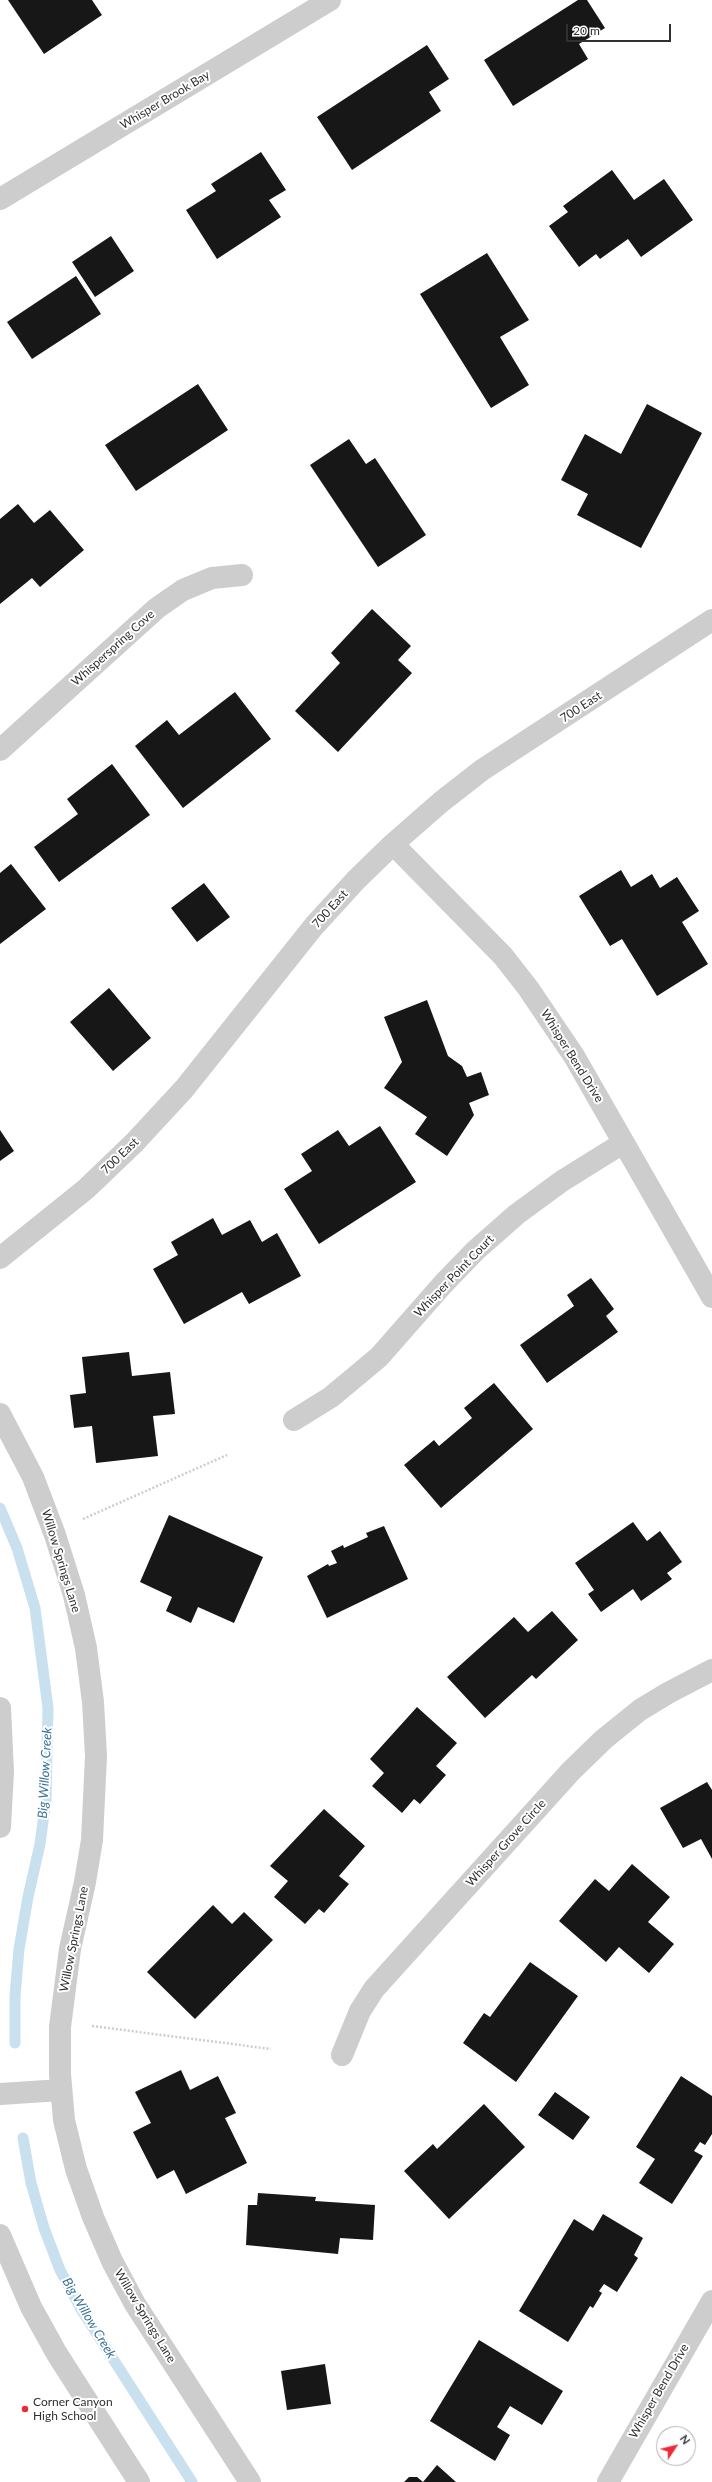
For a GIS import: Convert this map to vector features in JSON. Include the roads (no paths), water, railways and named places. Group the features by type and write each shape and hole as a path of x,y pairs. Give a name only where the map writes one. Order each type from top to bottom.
{"street":[{"name":"Whisper Brook Bay","path":"0,199 330,0"},
{"name":"Whisperspring Cove","path":"0,750 157,608 183,590 212,578 242,576"},
{"name":"700 East","path":"0,1258 86,1189 134,1143 184,1089 314,926 356,880 393,844 441,802 482,770 712,620"},
{"name":"Whisper Bend Drive","path":"393,844 503,956 528,988 574,1056 712,1297"},
{"name":"Whisper Point Court","path":"294,1420 331,1397 379,1357 444,1283 476,1250 518,1214 562,1181 623,1142"},
{"name":"Willow Springs Lane","path":"0,1414 33,1478 58,1543 74,1595 86,1648 93,1702 96,1756 92,1840 64,1988 60,2027 61,2090 64,2120 76,2169 92,2217 112,2261 135,2304 250,2482"},
{"name":"Whisper Grove Circle","path":"342,2055 360,2011 374,1989 571,1771 604,1739 640,1710 668,1693 712,1670"},
{"path":"0,1708 3,1772 0,1826"},
{"path":"0,2094 61,2090"},
{"path":"0,2235 34,2314 57,2354 138,2482"},
{"name":"Whisper Bend Drive","path":"608,2482 712,2302"}],"waterway":[{"name":"Big Willow Creek","path":"0,1508 17,1548 35,1608 48,1708 46,1799 40,1844 28,1897 19,1949 15,1996 15,2043"},
{"name":"Big Willow Creek","path":"23,2138 31,2183 44,2228 60,2270 81,2309 192,2482"}],"place":[{"name":"Corner Canyon High School","path":"25,2409"}]}
